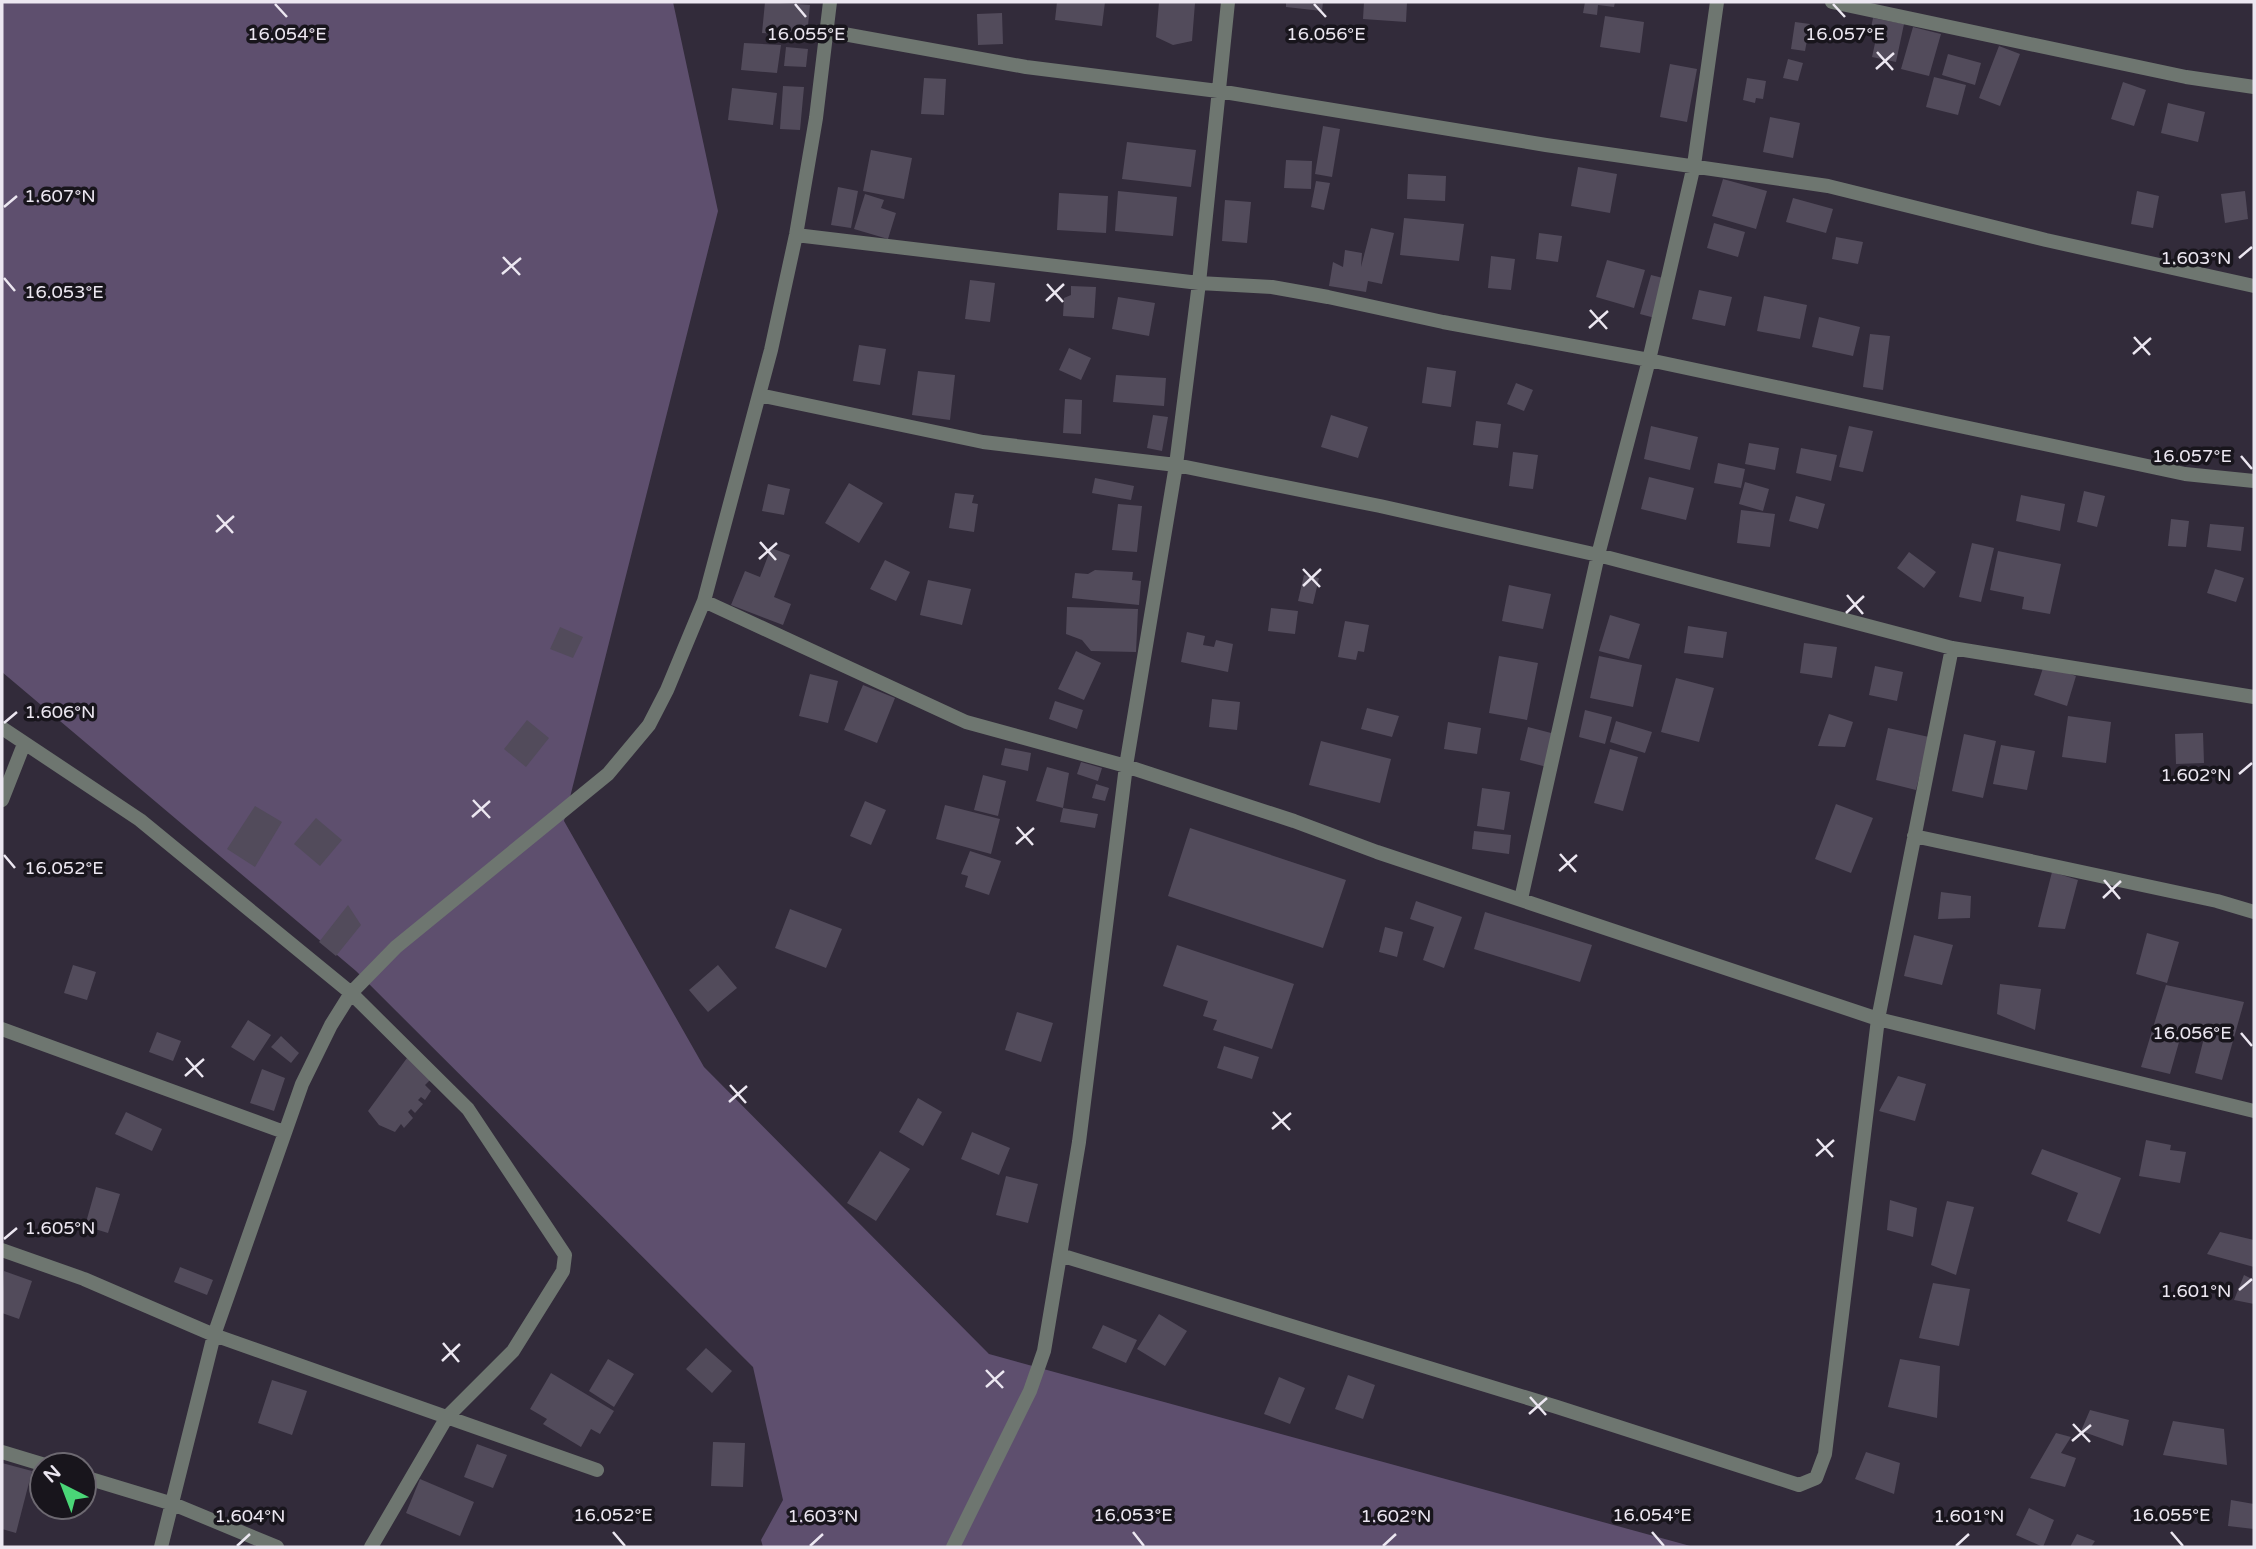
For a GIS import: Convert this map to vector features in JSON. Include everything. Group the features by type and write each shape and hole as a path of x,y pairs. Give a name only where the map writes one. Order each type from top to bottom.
{"street":[{"path":"161,1547 214,1335 302,1084 331,1025 351,993 396,947 608,774 630,751 661,701 704,601 759,396 796,235 830,2"},
{"path":"953,1547 1030,1391 1044,1351 1079,1142 1126,766 1176,465 1199,283 1228,2"},
{"path":"1521,899 1598,555 1649,360 1694,165 1717,2"},
{"path":"1832,2 2186,77 2254,87"},
{"path":"827,31 1026,66 1218,91 1546,145 1828,186 2046,240 2254,286"},
{"path":"796,235 1199,283 1306,293 1443,322 1649,360 2185,474 2254,481"},
{"path":"759,396 983,442 1176,465 1380,506 1598,555 1952,648 2254,697"},
{"path":"704,601 834,659 940,712 1126,766 1878,1019 2254,1111"},
{"path":"1060,1255 1544,1403 1799,1485 1816,1478 1825,1454 1878,1019 1952,648"},
{"path":"2,728 140,820 351,993 468,1109 565,1255 563,1271 513,1351 447,1417 371,1547"},
{"path":"2,800 24,744"},
{"path":"1914,836 2217,901 2254,912"},
{"path":"2,1029 284,1132"},
{"path":"2,1250 84,1279 214,1335 597,1470"},
{"path":"2,1452 28,1460"},
{"path":"98,1481 173,1504 277,1547"}],"shaded area":[{"path":"2,2 673,2 718,211 564,821 704,1067 989,1354 1694,1547 763,1547 761,1540 783,1500 753,1367 356,971 2,672"}],"building":[{"path":"765,2 810,5 807,36 762,33"},
{"path":"1057,2 1105,2 1102,26 1055,20"},
{"path":"1159,2 1195,3 1192,41 1173,45 1156,37"},
{"path":"1286,2 1323,2 1322,11 1286,7"},
{"path":"1364,2 1407,2 1406,22 1363,19"},
{"path":"1585,2 1615,2 1614,7 1598,5 1597,15 1583,13"},
{"path":"1002,13 1003,44 978,45 977,14"},
{"path":"1605,16 1644,22 1640,53 1600,47"},
{"path":"1873,18 1904,24 1896,62 1872,57 1877,34 1870,33"},
{"path":"1795,22 1810,24 1805,51 1791,49"},
{"path":"1913,27 1941,34 1929,76 1901,69"},
{"path":"744,43 781,45 777,73 741,70"},
{"path":"1999,46 2020,54 2000,106 1979,98"},
{"path":"786,47 808,49 806,67 784,66"},
{"path":"1948,54 1981,63 1975,85 1942,75"},
{"path":"1788,59 1803,63 1798,81 1783,78"},
{"path":"1670,64 1697,69 1687,122 1660,117"},
{"path":"1934,77 1966,85 1958,115 1926,107"},
{"path":"924,78 946,79 944,115 921,114"},
{"path":"1747,78 1766,81 1763,99 1756,98 1755,103 1743,100"},
{"path":"2123,82 2146,90 2134,126 2111,119"},
{"path":"783,86 804,87 800,130 780,129"},
{"path":"732,88 777,93 773,125 728,120"},
{"path":"2168,103 2205,112 2198,142 2161,133"},
{"path":"1770,117 1800,123 1793,158 1763,152"},
{"path":"1323,126 1340,129 1332,177 1315,174"},
{"path":"1127,142 1196,150 1191,187 1122,179"},
{"path":"871,150 912,158 904,199 863,191"},
{"path":"1286,160 1312,161 1311,189 1284,188"},
{"path":"1578,167 1617,174 1610,213 1571,206"},
{"path":"1408,174 1446,176 1445,201 1407,199"},
{"path":"1723,179 1767,191 1756,229 1712,216"},
{"path":"1316,181 1330,183 1324,210 1311,207"},
{"path":"838,187 858,191 851,228 831,225"},
{"path":"1118,191 1177,197 1173,236 1115,231"},
{"path":"2137,191 2159,196 2153,228 2131,224"},
{"path":"2245,191 2248,219 2225,223 2221,194"},
{"path":"1059,193 1108,196 1106,233 1057,230"},
{"path":"865,194 884,200 881,208 896,213 888,239 854,229"},
{"path":"1793,198 1833,209 1826,233 1786,222"},
{"path":"1225,200 1251,202 1247,243 1222,241"},
{"path":"1404,218 1464,224 1459,261 1400,255"},
{"path":"1714,223 1745,232 1738,257 1707,248"},
{"path":"1371,228 1394,233 1382,284 1368,281 1366,292 1329,286 1333,262 1343,267 1345,250 1362,253 1361,267"},
{"path":"1539,233 1562,236 1558,262 1536,259"},
{"path":"1836,237 1863,242 1858,264 1832,259"},
{"path":"1491,256 1515,259 1511,290 1488,288"},
{"path":"1607,260 1645,270 1634,308 1596,297"},
{"path":"1651,275 1663,278 1655,318 1640,314"},
{"path":"970,280 995,283 990,322 965,319"},
{"path":"1071,286 1096,287 1094,318 1063,316 1064,298 1071,295"},
{"path":"1699,290 1732,297 1725,326 1692,319"},
{"path":"1764,296 1807,305 1800,339 1757,331"},
{"path":"1118,297 1155,303 1149,336 1112,329"},
{"path":"1819,317 1860,327 1853,356 1812,347"},
{"path":"1870,334 1890,336 1883,390 1863,387"},
{"path":"859,345 886,349 880,385 853,381"},
{"path":"1069,348 1091,358 1081,380 1059,370"},
{"path":"1427,367 1456,371 1451,407 1422,403"},
{"path":"918,371 955,375 950,420 912,415"},
{"path":"1116,375 1166,378 1164,406 1113,402"},
{"path":"1516,383 1533,390 1524,411 1507,404"},
{"path":"1065,399 1082,400 1081,434 1063,433"},
{"path":"1153,415 1168,417 1162,451 1147,448"},
{"path":"1331,415 1368,427 1358,458 1321,447"},
{"path":"1476,421 1501,424 1498,448 1473,445"},
{"path":"1651,426 1698,437 1690,470 1644,459"},
{"path":"1849,426 1873,431 1863,472 1839,467"},
{"path":"1749,443 1779,448 1775,470 1745,464"},
{"path":"1801,448 1837,455 1831,481 1796,473"},
{"path":"1513,452 1538,455 1533,489 1509,486"},
{"path":"1718,463 1745,469 1741,488 1714,483"},
{"path":"1649,477 1694,488 1686,520 1641,509"},
{"path":"1095,478 1134,486 1131,500 1092,493"},
{"path":"1745,482 1769,489 1763,511 1739,504"},
{"path":"849,483 883,503 859,543 825,523"},
{"path":"768,484 790,489 784,515 762,511"},
{"path":"2084,491 2105,496 2097,527 2077,522"},
{"path":"955,493 974,495 972,503 978,504 974,532 949,528"},
{"path":"2021,495 2065,504 2060,531 2016,521"},
{"path":"1796,496 1825,504 1818,529 1789,521"},
{"path":"1118,504 1142,506 1137,552 1112,550"},
{"path":"1741,510 1775,514 1770,547 1737,543"},
{"path":"2171,519 2189,521 2186,547 2168,546"},
{"path":"2210,524 2244,527 2241,551 2207,547"},
{"path":"1972,543 1994,548 1981,602 1959,597"},
{"path":"771,548 790,555 774,597 791,604 783,625 731,605 745,571 760,577"},
{"path":"1998,551 2061,564 2050,614 2022,609 2024,597 1990,590"},
{"path":"1909,552 1936,572 1924,588 1897,568"},
{"path":"885,560 910,572 896,601 870,589"},
{"path":"2215,569 2244,578 2236,602 2207,593"},
{"path":"1095,570 1133,572 1132,580 1141,581 1139,605 1072,598 1075,573 1088,574"},
{"path":"1304,575 1319,578 1313,604 1298,601"},
{"path":"928,580 971,589 962,625 920,615"},
{"path":"1509,585 1551,594 1543,629 1502,621"},
{"path":"1067,607 1138,609 1136,652 1091,651 1082,640 1066,634"},
{"path":"1271,608 1298,611 1295,634 1268,631"},
{"path":"1610,615 1640,624 1629,659 1599,651"},
{"path":"1345,621 1369,625 1364,652 1358,651 1356,660 1338,657"},
{"path":"1688,626 1727,632 1723,658 1684,653"},
{"path":"560,627 583,637 573,658 550,649"},
{"path":"1187,632 1205,636 1203,645 1214,647 1216,640 1233,644 1228,672 1181,662"},
{"path":"1804,643 1837,647 1832,678 1800,673"},
{"path":"1076,651 1101,663 1084,700 1058,689"},
{"path":"1499,656 1538,663 1527,720 1489,713"},
{"path":"1599,656 1642,665 1633,707 1590,698"},
{"path":"2044,665 2076,676 2067,706 2034,695"},
{"path":"1875,666 1903,672 1897,701 1869,695"},
{"path":"810,674 838,681 828,723 799,716"},
{"path":"1676,678 1714,688 1699,742 1661,732"},
{"path":"863,685 895,698 877,743 844,730"},
{"path":"1212,699 1240,702 1237,730 1209,727"},
{"path":"1055,701 1083,710 1077,729 1049,719"},
{"path":"1367,708 1399,716 1392,737 1361,729"},
{"path":"1585,710 1612,717 1605,744 1579,737"},
{"path":"1829,714 1853,722 1845,747 1818,746"},
{"path":"2068,716 2111,722 2106,763 2062,757"},
{"path":"527,720 549,738 526,767 504,749"},
{"path":"1616,721 1652,732 1645,753 1610,742"},
{"path":"1448,722 1481,728 1477,754 1444,749"},
{"path":"1528,727 1555,734 1547,767 1520,760"},
{"path":"1888,728 1929,737 1916,790 1876,780"},
{"path":"2203,733 2204,763 2176,764 2175,734"},
{"path":"1964,734 1996,741 1983,798 1952,791"},
{"path":"1321,741 1391,759 1380,803 1309,785"},
{"path":"2001,745 2035,751 2027,790 1993,784"},
{"path":"1005,748 1031,753 1028,771 1001,765"},
{"path":"1610,749 1638,757 1623,811 1594,803"},
{"path":"1081,762 1102,768 1098,781 1077,774"},
{"path":"1047,767 1069,773 1063,808 1036,801"},
{"path":"983,775 1006,781 998,816 974,810"},
{"path":"1096,784 1109,788 1105,801 1092,798"},
{"path":"1482,788 1510,792 1504,830 1477,826"},
{"path":"865,801 886,810 871,845 850,836"},
{"path":"1836,804 1873,818 1851,873 1815,859"},
{"path":"945,805 1000,819 991,854 936,839"},
{"path":"255,806 282,822 255,867 227,849"},
{"path":"1063,808 1098,814 1095,828 1060,822"},
{"path":"316,818 342,840 320,866 294,844"},
{"path":"1190,828 1346,880 1323,948 1168,896"},
{"path":"1474,831 1511,835 1509,854 1472,849"},
{"path":"970,851 1001,861 989,895 965,887 968,876 961,874"},
{"path":"2052,872 2078,880 2065,929 2038,927"},
{"path":"1941,892 1971,896 1970,918 1938,919"},
{"path":"1416,901 1462,917 1444,968 1423,960 1434,927 1410,919"},
{"path":"348,905 361,925 336,956 319,942"},
{"path":"790,909 842,929 826,968 775,948"},
{"path":"1485,912 1592,945 1580,982 1474,949"},
{"path":"1385,927 1403,932 1397,957 1379,952"},
{"path":"2147,933 2179,942 2167,983 2136,974"},
{"path":"1914,935 1953,945 1942,985 1904,976"},
{"path":"1177,945 1294,984 1272,1049 1213,1030 1217,1020 1203,1016 1208,1001 1163,986"},
{"path":"73,965 96,972 87,1000 64,993"},
{"path":"718,965 737,988 708,1012 689,990"},
{"path":"2000,984 2041,989 2035,1030 1997,1014"},
{"path":"2166,985 2244,1002 2222,1080 2195,1073 2205,1034 2183,1028 2170,1074 2141,1067"},
{"path":"1017,1012 1053,1023 1041,1062 1005,1050"},
{"path":"248,1020 271,1035 254,1061 231,1047"},
{"path":"157,1032 181,1041 173,1061 149,1052"},
{"path":"281,1036 299,1053 291,1063 271,1047"},
{"path":"1224,1046 1259,1057 1252,1079 1217,1068"},
{"path":"407,1058 431,1079 425,1085 431,1091 425,1100 421,1097 418,1100 423,1104 415,1113 411,1109 408,1112 413,1118 404,1128 401,1124 395,1132 379,1125 368,1111"},
{"path":"262,1069 285,1078 274,1111 250,1103"},
{"path":"1898,1076 1926,1084 1915,1121 1879,1111"},
{"path":"918,1098 942,1112 923,1146 899,1132"},
{"path":"126,1112 162,1129 152,1151 115,1134"},
{"path":"972,1132 1010,1148 999,1175 961,1159"},
{"path":"2146,1140 2171,1145 2170,1150 2186,1152 2180,1183 2139,1176"},
{"path":"2042,1149 2121,1178 2100,1234 2067,1221 2078,1193 2031,1174"},
{"path":"880,1151 910,1169 876,1221 847,1203"},
{"path":"1006,1176 1038,1184 1028,1223 996,1215"},
{"path":"96,1187 120,1194 108,1233 85,1226"},
{"path":"1890,1200 1917,1208 1913,1237 1887,1230"},
{"path":"1947,1201 1974,1207 1956,1275 1931,1265"},
{"path":"2220,1232 2254,1240 2254,1267 2207,1254"},
{"path":"180,1267 213,1280 207,1295 174,1282"},
{"path":"4,1271 32,1281 19,1319 2,1313"},
{"path":"2244,1275 2254,1280 2254,1304 2234,1300"},
{"path":"1933,1283 1970,1289 1959,1346 1919,1338"},
{"path":"1159,1314 1187,1331 1165,1366 1137,1349"},
{"path":"1103,1325 1137,1340 1126,1363 1092,1348"},
{"path":"706,1348 732,1371 712,1393 686,1369"},
{"path":"608,1359 634,1374 614,1407 589,1391"},
{"path":"1900,1359 1940,1366 1937,1418 1888,1407"},
{"path":"551,1373 614,1411 600,1434 591,1429 581,1447 543,1424 547,1419 530,1409"},
{"path":"1348,1375 1375,1385 1363,1419 1335,1409"},
{"path":"1279,1377 1305,1388 1290,1424 1264,1414"},
{"path":"272,1380 307,1391 292,1435 258,1423"},
{"path":"2090,1410 2129,1420 2123,1446 2081,1431"},
{"path":"2173,1421 2224,1429 2227,1465 2163,1455"},
{"path":"2056,1433 2071,1437 2061,1453 2076,1458 2065,1487 2030,1478"},
{"path":"713,1442 745,1443 743,1487 711,1486"},
{"path":"477,1444 507,1455 493,1488 464,1477"},
{"path":"1866,1452 1900,1463 1894,1494 1855,1479"},
{"path":"2,1463 28,1470 28,1486 16,1533 2,1529"},
{"path":"420,1479 474,1502 460,1536 406,1513"},
{"path":"2231,1500 2254,1504 2254,1529 2228,1526"},
{"path":"2029,1508 2054,1520 2043,1547 2016,1535"},
{"path":"2077,1534 2095,1541 2091,1547 2070,1547"}]}
